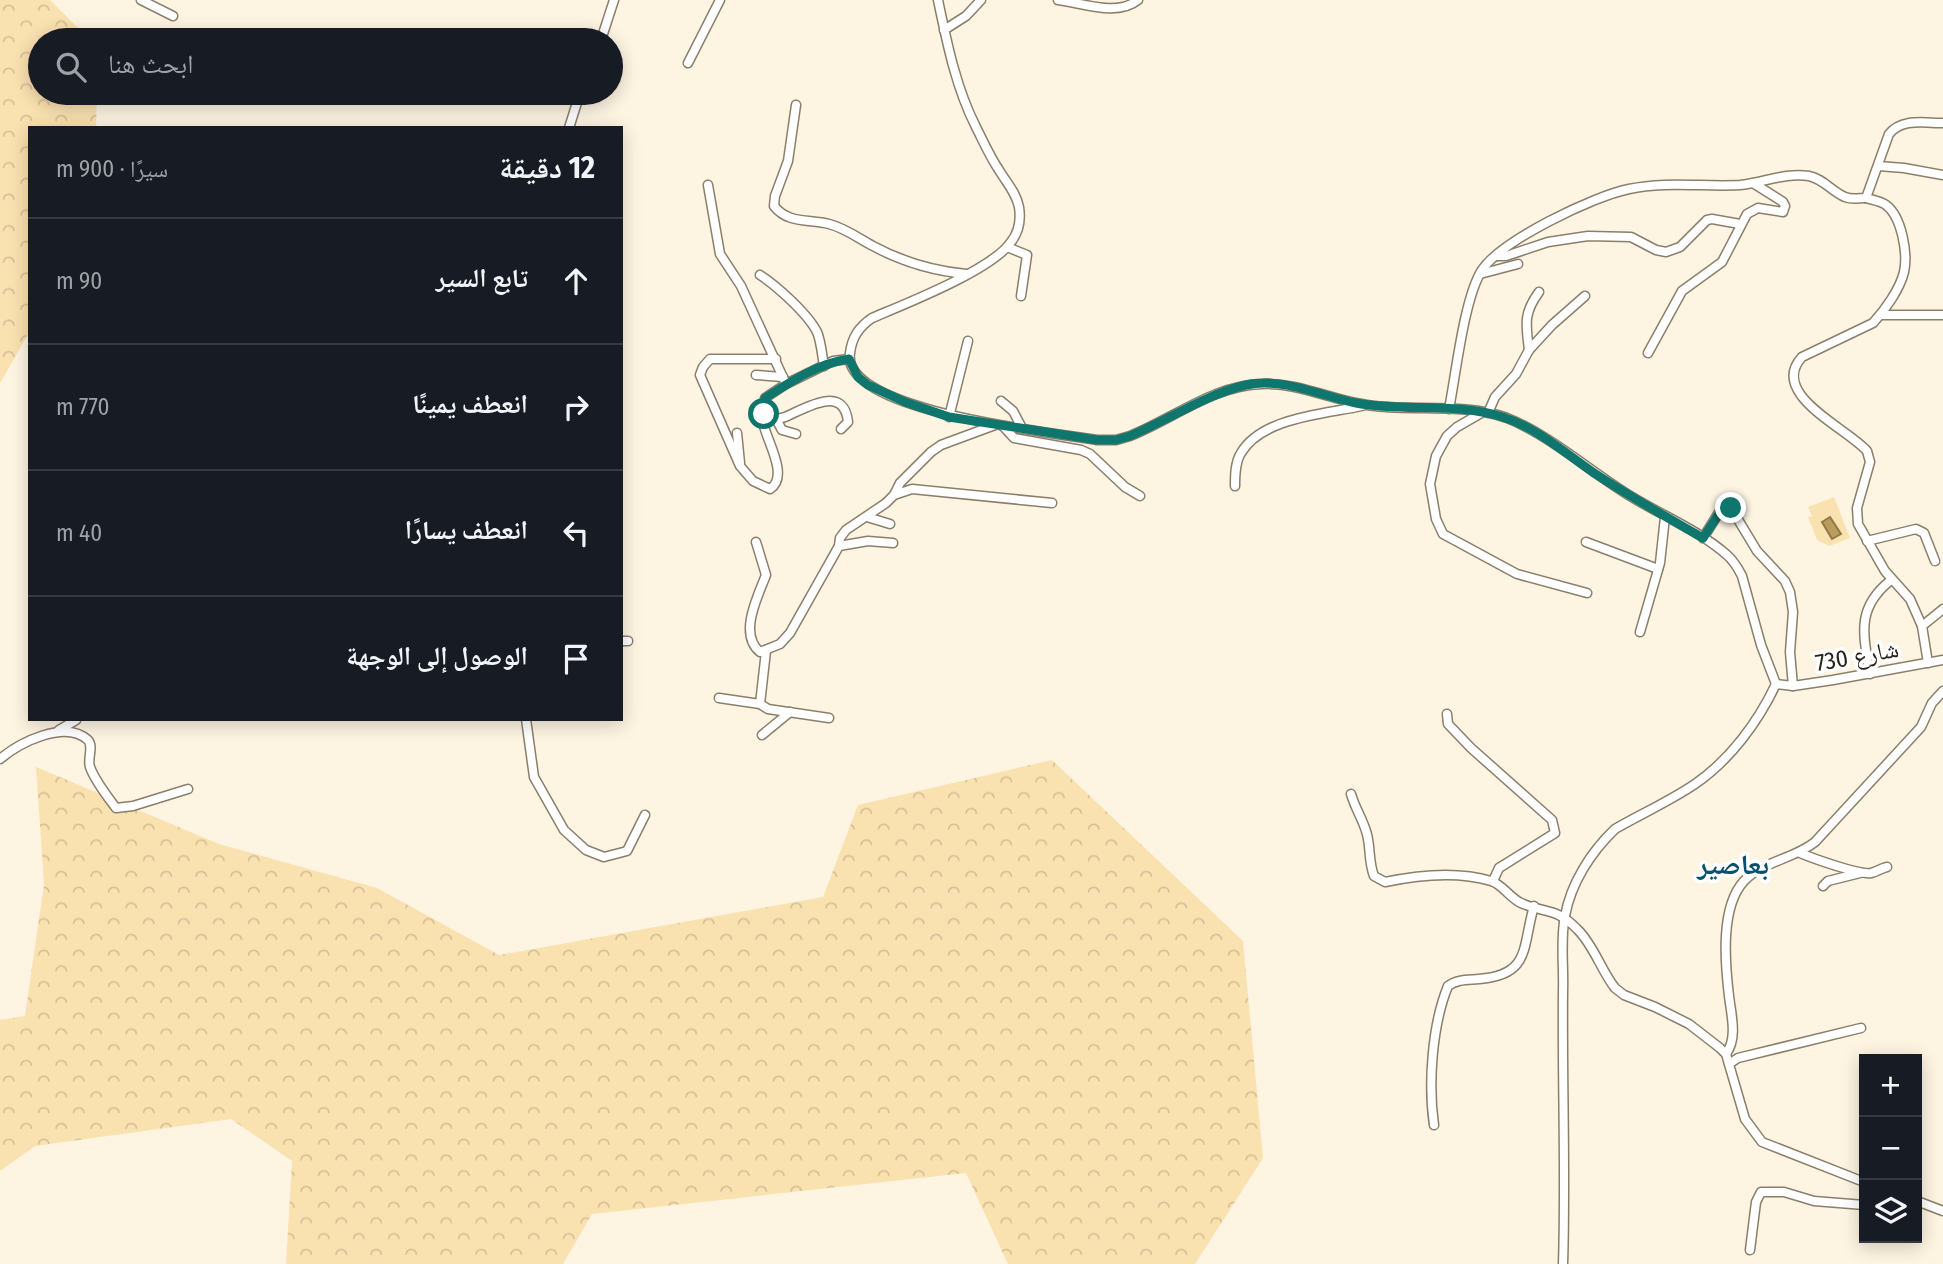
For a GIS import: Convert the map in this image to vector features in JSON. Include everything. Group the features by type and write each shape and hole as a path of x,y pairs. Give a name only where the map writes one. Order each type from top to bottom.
{"street":[{"path":"141,0 173,16"},
{"path":"605,28 614,0"},
{"path":"688,63 720,0"},
{"path":"938,0 967,108 1017,200 1020,210 1018,230 1007,247 980,268 872,318 856,333 849,359 858,377 868,385 905,402 949,417 1097,440 1116,440 1140,432 1208,398 1248,385 1264,383 1368,405 1486,413 1506,418 1526,428 1665,517 1703,538 1727,555 1737,567 1776,684 1759,714 1720,764 1694,784 1615,829 1604,839 1576,880 1565,916 1562,1017 1565,1111 1563,1264"},
{"path":"944,30 956,24 981,0"},
{"path":"1058,0 1114,8 1130,6 1138,0"},
{"path":"570,126 576,105"},
{"path":"796,105 788,161 775,196 774,206 779,213 786,217 841,228 873,246 911,261 966,274"},
{"path":"1866,198 1889,134 1894,128 1909,123 1943,123"},
{"path":"1878,166 1904,167 1943,175"},
{"path":"1449,409 1466,321 1480,274 1496,256 1544,225 1614,193 1646,186 1753,183 1798,176 1808,176 1847,198 1866,198 1884,203 1896,218 1904,252 1905,270 1900,282 1881,315 1862,330 1802,358 1792,374 1793,383 1811,406 1867,451 1870,462 1856,514 1858,524 1891,580 1910,599 1922,626 1928,663"},
{"path":"1648,353 1682,291 1722,261 1740,224 1752,210 1758,208 1781,213 1785,206 1783,202 1753,183"},
{"path":"708,185 720,254 741,286 785,381"},
{"path":"1496,256 1506,256 1548,242 1588,236 1631,237 1661,253 1679,247 1707,220 1740,224"},
{"path":"1007,247 1027,255 1021,296"},
{"path":"1480,274 1518,264"},
{"path":"760,275 784,293 818,333 824,366"},
{"path":"1529,350 1526,328 1528,307 1539,292"},
{"path":"1585,296 1529,350 1516,374 1495,397 1486,413 1457,427 1447,436 1432,468 1431,491 1436,519 1443,534 1517,574 1587,593"},
{"path":"1881,315 1943,316"},
{"path":"949,417 968,341"},
{"path":"776,359 710,359 700,375 740,466 748,477 771,489 776,485 777,465 764,421 765,398 785,381 833,361 849,359"},
{"path":"757,375 785,381"},
{"path":"764,421 776,419 807,405 833,401 841,405 847,413 848,422 841,429"},
{"path":"1001,401 1013,411 1022,428"},
{"path":"1234,486 1241,452 1277,425 1307,416 1368,405"},
{"path":"776,419 782,430 796,434"},
{"path":"756,542 766,575 754,606 751,642 760,652 780,644 790,633 846,530 894,495 906,475 941,445 1000,425"},
{"path":"1000,425 1014,438 1090,454 1125,487 1140,496"},
{"path":"737,433 740,466"},
{"path":"894,495 912,489 1052,503"},
{"path":"1703,538 1720,512 1731,508 1757,551 1785,581 1792,602 1790,652 1793,686"},
{"path":"867,517 890,524"},
{"path":"1640,632 1658,569 1665,517"},
{"path":"1867,541 1916,528 1923,533 1936,561"},
{"path":"839,546 867,541 893,543"},
{"path":"1586,542 1658,569"},
{"path":"1870,674 1866,648 1866,616 1872,597 1891,580"},
{"path":"1922,626 1943,609"},
{"path":"760,704 766,651"},
{"name":"شارع 730","path":"1776,684 1793,686 1943,660"},
{"path":"1726,1054 1732,1037 1727,966 1727,920 1731,902 1743,882 1752,874 1800,853 1815,842 1921,727 1932,703 1943,691"},
{"path":"719,698 829,718"},
{"path":"762,735 790,712"},
{"path":"1447,715 1448,724 1552,820 1554,827 1555,833 1499,868 1493,881"},
{"path":"0,759 23,743 59,730 74,721"},
{"path":"526,721 534,777 564,830 586,850 604,858 627,851 645,815"},
{"path":"59,730 88,740 89,765 116,808 133,806 188,789"},
{"path":"1351,794 1355,810 1367,834 1374,876 1385,882 1413,876 1448,875 1493,881 1521,902 1565,916 1581,932 1615,988 1624,995 1689,1024 1726,1054 1745,1119 1762,1142 1859,1180"},
{"path":"1800,853 1863,873"},
{"path":"1823,887 1828,881 1838,877 1871,873 1887,867"},
{"path":"1434,1125 1431,1084 1438,1020 1448,986 1457,981 1492,978 1512,971 1523,954 1534,906"},
{"path":"1729,1064 1738,1058 1861,1028"},
{"path":"1751,1250 1756,1202 1761,1192 1784,1192 1814,1201 1859,1205"},
{"path":"1922,1203 1943,1213"}],"green space":[{"path":"0,0 50,0 78,28 28,28 28,105 97,105 96,126 28,126 28,334 0,383"},
{"path":"1834,497 1850,538 1829,546 1817,540 1808,517 1812,516 1808,507"},
{"path":"1052,760 1243,941 1263,1158 1195,1264 1008,1264 966,1173 592,1214 563,1264 286,1264 292,1161 231,1119 35,1146 0,1171 0,1020 25,1016 44,884 36,767 219,844 377,888 499,955 823,897 858,805"}],"shaded area":[{"path":"1830,517 1841,534 1832,539 1822,522"}],"district":[{"name":"بعاصير","path":"1733,864"}],"route":[{"path":"764,414 765,398 786,384 833,361 849,359 858,377 868,385 905,402 949,417 1097,440 1116,440 1130,436 1208,398 1248,385 1264,383 1375,406 1483,412 1506,418 1548,440 1585,467 1703,538 1720,512 1731,508"}]}
